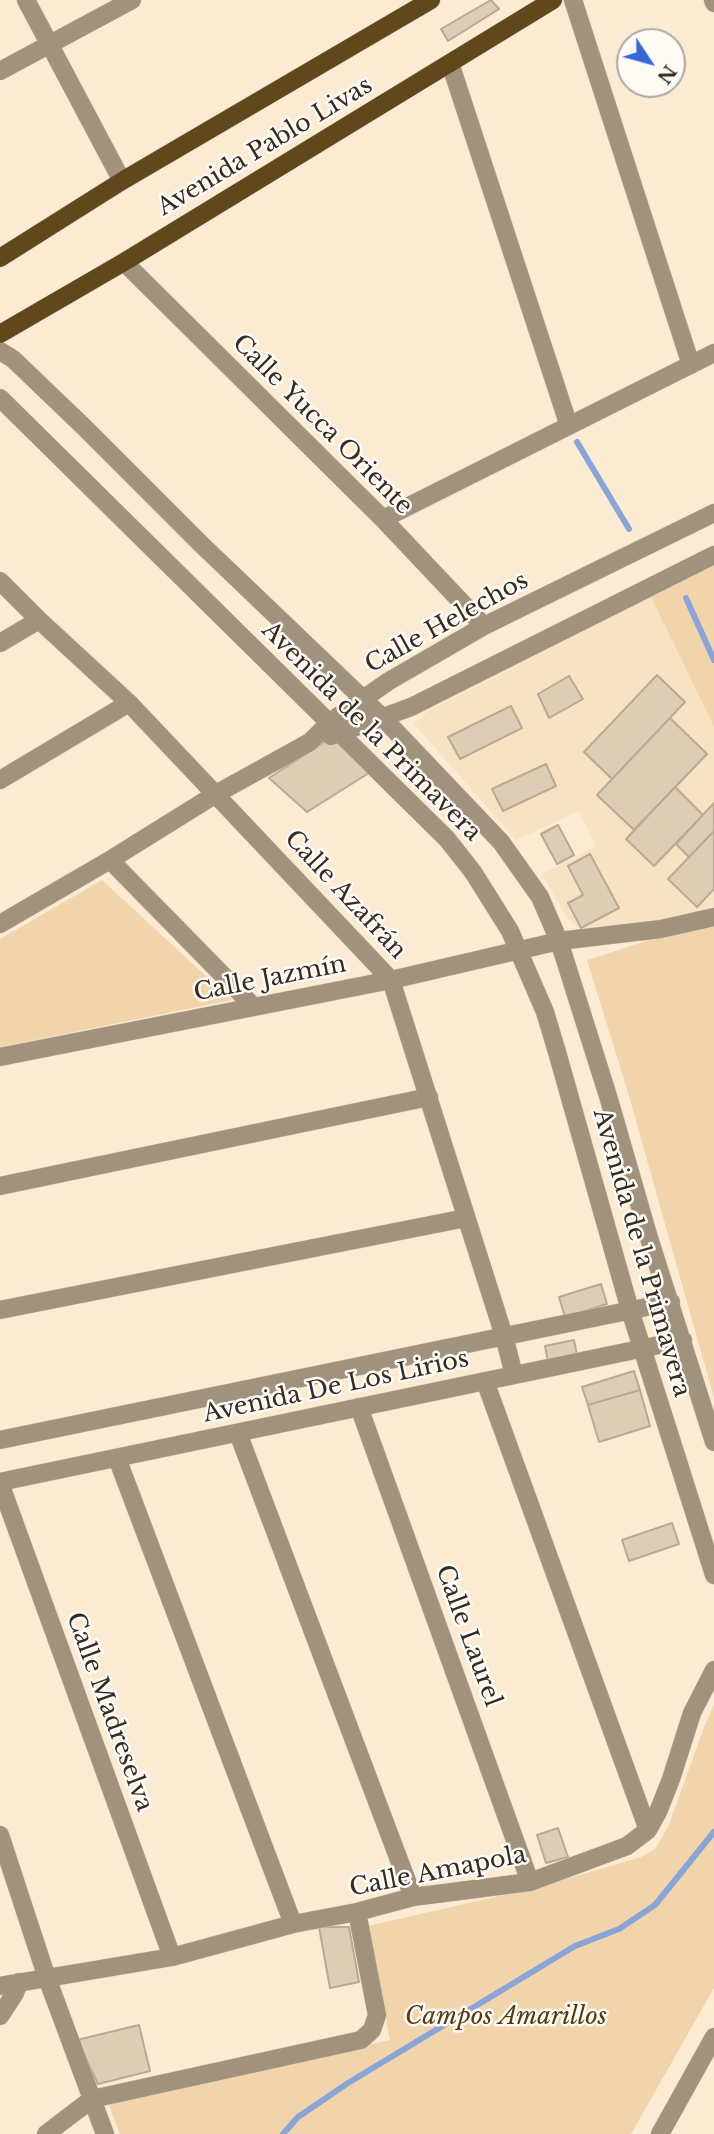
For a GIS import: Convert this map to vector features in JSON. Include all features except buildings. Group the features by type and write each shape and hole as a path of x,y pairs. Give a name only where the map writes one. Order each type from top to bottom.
{"main road":[{"name":"Avenida Pablo Livas","path":"0,258 122,181 431,0"},
{"name":"Avenida Pablo Livas","path":"0,334 124,262 553,0"}],"street":[{"path":"26,0 122,181"},
{"path":"0,71 132,0"},
{"path":"573,0 691,365"},
{"path":"450,63 569,426"},
{"name":"Calle Yucca Oriente","path":"124,262 383,519 484,626"},
{"name":"Avenida de la Primavera","path":"0,351 13,359 383,718 500,842 540,897 559,941 714,1441"},
{"path":"383,519 714,353"},
{"name":"Avenida de la Primavera","path":"0,398 447,839 489,895 520,951 557,1052 630,1310 714,1575"},
{"name":"Calle Helechos","path":"0,924 216,794 336,728 363,699 389,681 484,626 714,513"},
{"path":"336,728 383,718 561,633 714,555"},
{"name":"Calle Azafrán","path":"0,581 129,704 391,980 514,1375"},
{"path":"0,643 39,620"},
{"path":"0,780 129,704"},
{"path":"110,860 254,1007"},
{"name":"Calle Jazmín","path":"0,1057 391,980 559,941 661,929 714,917"},
{"path":"0,1186 429,1097"},
{"path":"0,1310 466,1218"},
{"name":"Avenida De Los Lirios","path":"0,1440 671,1301"},
{"name":"Avenida De Los Lirios","path":"0,1483 682,1340"},
{"path":"485,1381 648,1830"},
{"name":"Calle Laurel","path":"359,1407 530,1882"},
{"path":"238,1433 413,1897"},
{"path":"117,1458 293,1924"},
{"name":"Calle Madreselva","path":"0,1483 172,1957"},
{"path":"648,1830 671,1779 692,1713 714,1670"},
{"name":"Calle Amapola","path":"0,1986 172,1957 293,1924 357,1912 413,1897 530,1882 627,1846 648,1830"},
{"path":"0,1835 5,1867 105,2134"},
{"path":"46,2134 92,2099 361,2040 372,2030 377,2015 357,1912"},
{"path":"0,2016 19,1982"},
{"path":"660,2134 714,2037"}],"shaded area":[{"path":"651,597 714,727 714,915 583,932 566,917 542,874 596,846 579,811 516,840 414,724 428,711"}],"green space":[{"path":"714,564 714,727 651,597"},
{"path":"102,880 232,1000 0,1047 0,939"},
{"path":"714,924 714,1398 629,1096 587,960 653,939"},
{"name":"Campos Amarillos","path":"714,1705 714,1988 631,2134 120,2134 108,2103 151,2091 390,2040 368,1926 543,1886 641,1857 655,1849 668,1827"}],"waterway":[{"path":"577,442 629,529"},
{"path":"686,598 714,660"},
{"path":"283,2134 298,2117 348,2083 575,1946 619,1929 655,1905 714,1832"}]}
